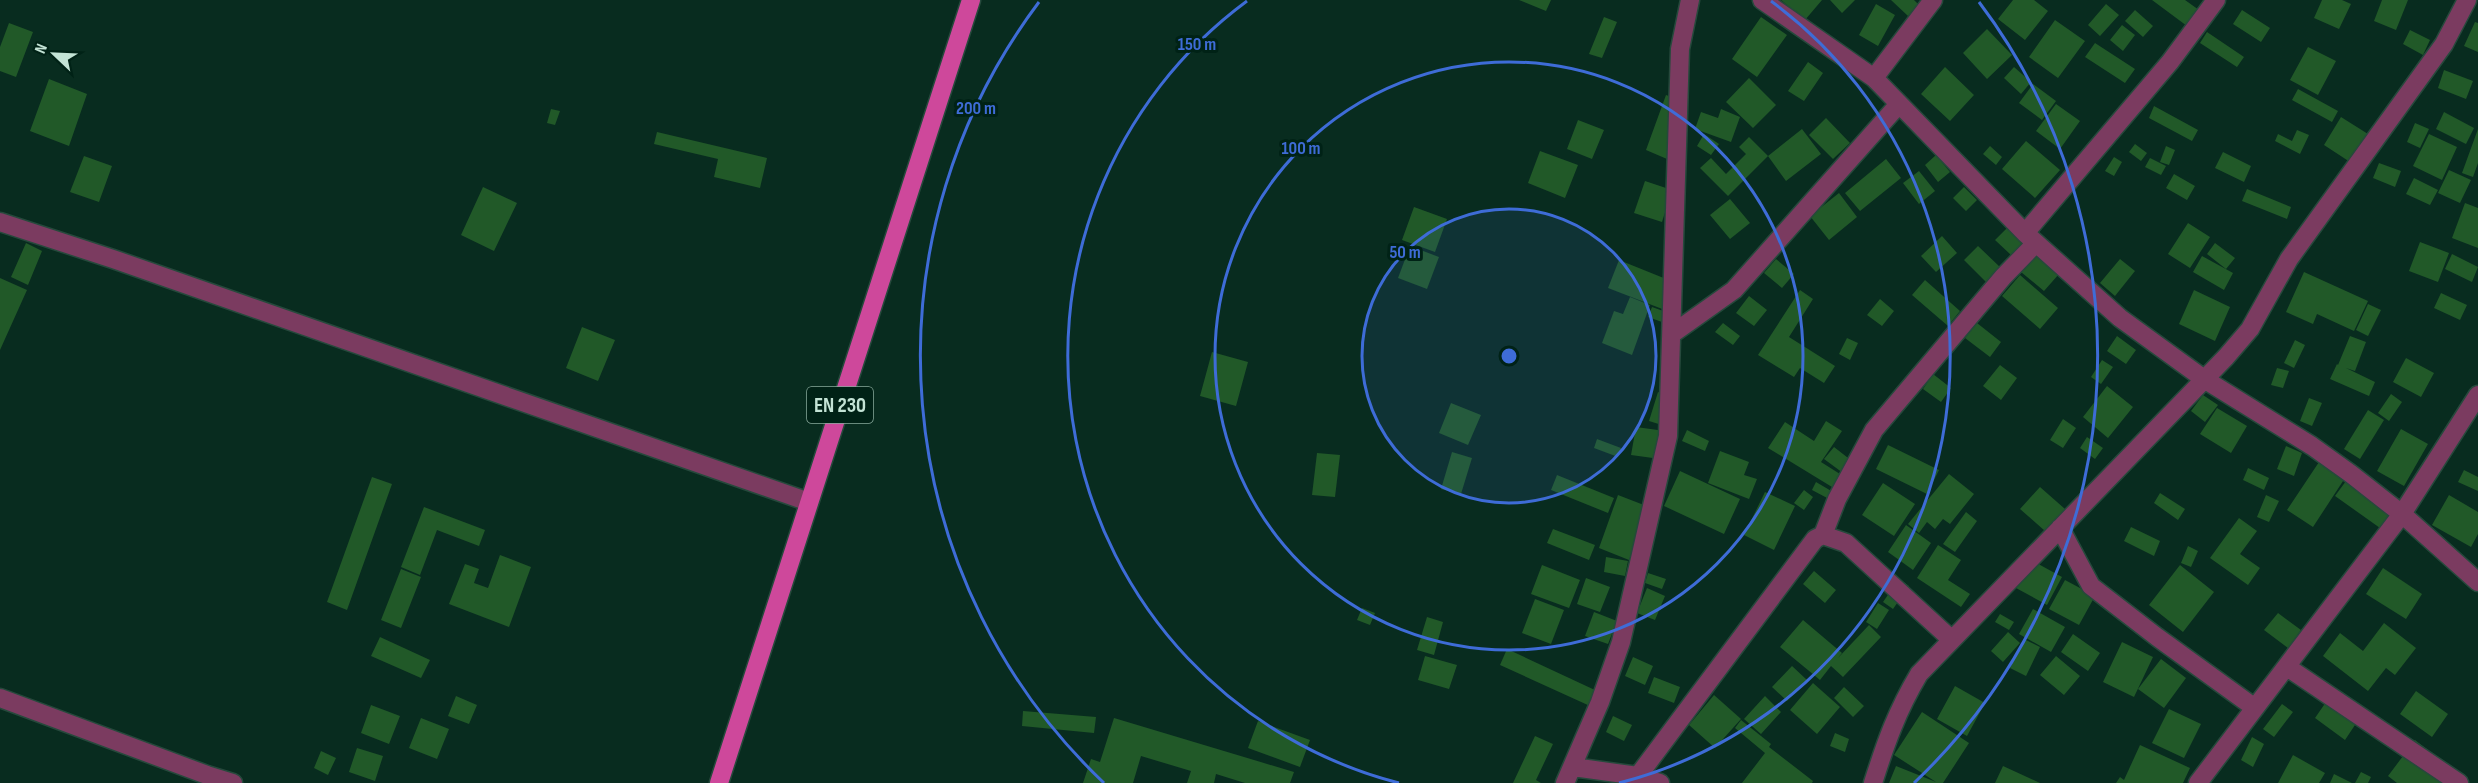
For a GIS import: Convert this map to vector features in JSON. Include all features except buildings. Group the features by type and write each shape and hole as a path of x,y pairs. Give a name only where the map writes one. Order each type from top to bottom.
{"main road":[{"name":"EN 230","path":"719,783 971,0"}],"street":[{"path":"1660,783 1638,776 1569,775 1600,702 1621,642 1668,436 1680,49 1690,0"},
{"path":"1762,0 1874,78 2030,238 2120,318 2204,379 2312,446 2402,514 2478,582"},
{"path":"1874,78 1932,0"},
{"path":"1823,535 1837,499 1874,430 2003,277 2030,238 2170,62 2216,0"},
{"path":"1872,783 1888,733 1900,705 1919,674 2226,357 2250,328 2289,260 2444,44 2467,0"},
{"path":"1672,334 1734,290 1899,104"},
{"path":"0,222 809,502"},
{"path":"2198,783 2402,514 2478,395"},
{"path":"2060,528 2091,586 2157,638 2255,708"},
{"path":"1638,776 1815,538 1823,535 1846,543 1952,640"},
{"path":"2287,668 2459,783"},
{"path":"0,698 233,783"}]}
